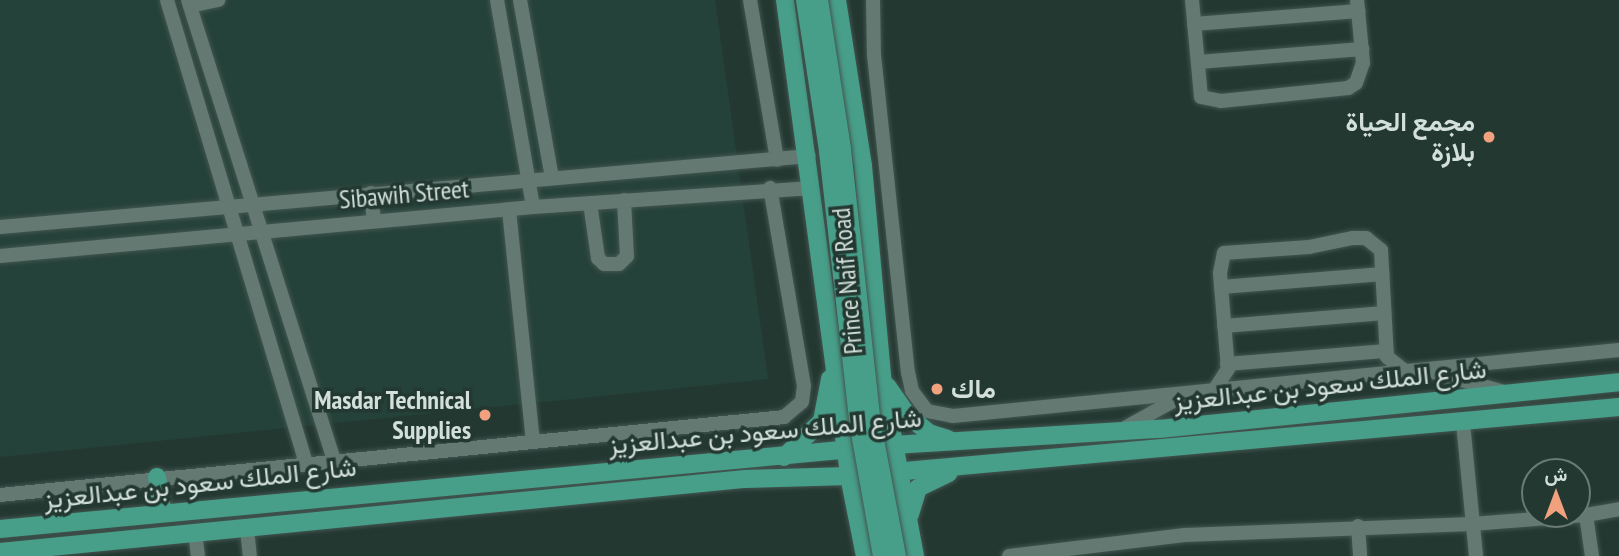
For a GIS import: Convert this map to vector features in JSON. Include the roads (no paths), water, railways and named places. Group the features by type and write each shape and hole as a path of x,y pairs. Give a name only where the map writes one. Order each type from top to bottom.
{"main road":[{"path":"785,0 809,156 849,476 863,548"},
{"path":"805,0 828,151 859,427 882,556"},
{"path":"819,0 842,149 872,424 897,556"},
{"name":"Prince Naif Road","path":"837,0 863,166 883,379 915,556"},
{"path":"784,457 822,421 833,344"},
{"path":"883,379 906,415 929,433 955,441"},
{"name":"شارع الملك سعود بن عبدالعزيز","path":"0,529 162,510 784,457 894,445 1118,431 1619,382"},
{"path":"1503,419 1551,399 1619,393"},
{"name":"شارع الملك سعود بن عبدالعزيز","path":"0,552 745,479 849,476 1619,407"},
{"path":"909,528 912,498 918,488 971,465"},
{"path":"157,477 162,510"},
{"path":"745,479 832,484 840,491 863,548"}],"street":[{"path":"167,0 306,463"},
{"path":"218,0 189,3 334,461"},
{"path":"498,0 533,207"},
{"path":"520,0 552,177"},
{"path":"750,0 777,160"},
{"path":"873,0 874,55 908,372 917,400 927,411 953,416 1619,350"},
{"path":"1192,0 1194,24 1198,62 1201,97 1221,101 1348,88 1362,75 1358,5 1194,24"},
{"path":"1198,62 1362,49"},
{"name":"Sibawih Street","path":"0,226 809,156"},
{"path":"0,495 157,477 784,417 802,402 804,386 770,188"},
{"name":"Sibawih Street","path":"0,256 533,207 770,188 812,188"},
{"path":"371,193 374,221"},
{"path":"590,203 598,258 604,264 619,264 627,256 624,200"},
{"path":"509,210 533,442"},
{"path":"1213,392 1224,379 1227,364 1221,287 1224,253 1310,247 1353,238 1366,238 1381,250 1386,351 1394,365 1406,372"},
{"path":"1221,287 1382,274"},
{"path":"1224,326 1384,313"},
{"path":"1227,364 1386,351"},
{"path":"1423,370 1508,393"},
{"path":"1118,431 1185,395"},
{"path":"1463,423 1476,556"},
{"path":"1591,514 1619,509"},
{"path":"1009,556 1185,535 1521,520"},
{"path":"1358,526 1360,556"},
{"path":"1588,528 1591,556"},
{"path":"247,529 250,556"},
{"path":"195,532 198,556"}],"place":[{"name":"مجمع الحياة بلازة","path":"1489,137"},
{"name":"ماك","path":"937,389"},
{"name":"Masdar Technical Supplies","path":"485,415"}]}
